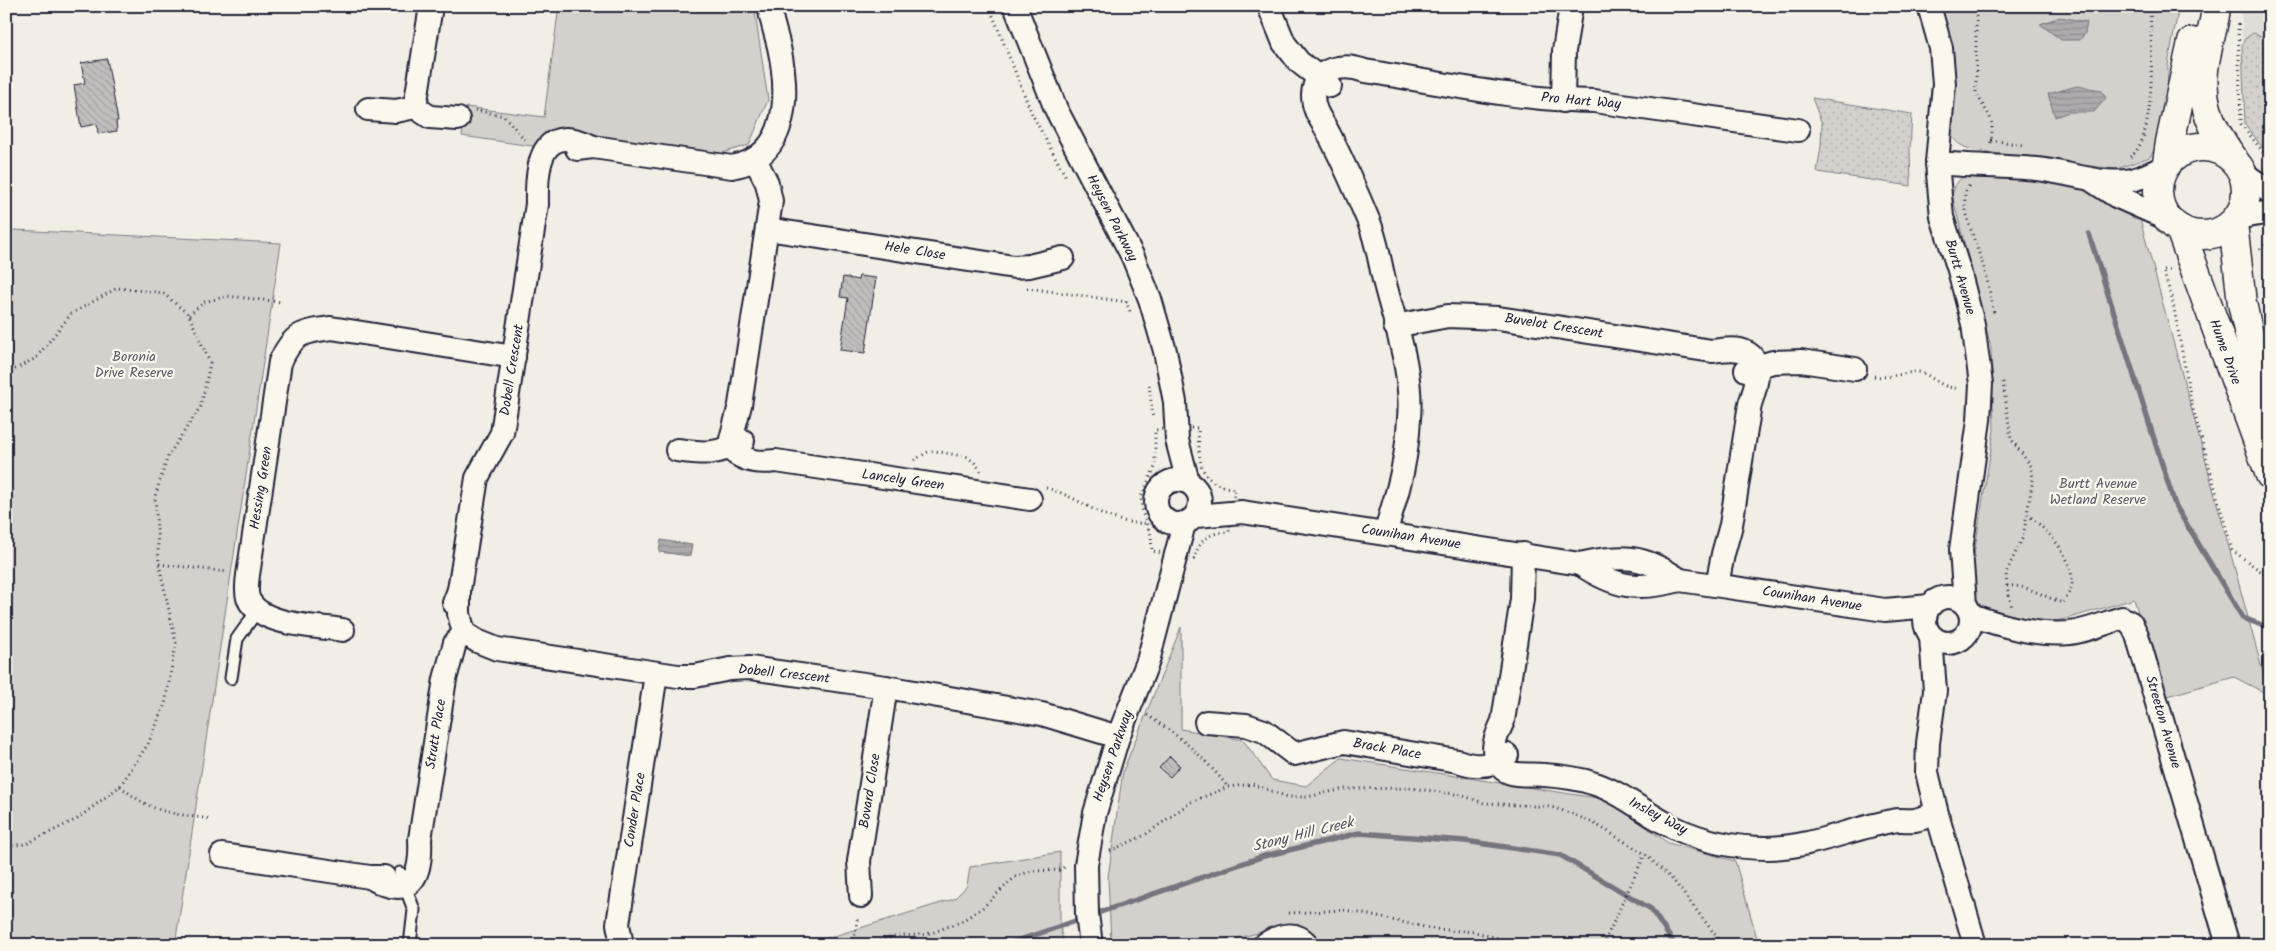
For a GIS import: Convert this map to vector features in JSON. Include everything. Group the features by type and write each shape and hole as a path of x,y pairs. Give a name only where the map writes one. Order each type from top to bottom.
{"street":[{"path":"415,107 431,6"},
{"name":"Heysen Parkway","path":"1014,6 1056,109 1133,257 1150,299 1165,351 1175,402 1177,440 1185,486 1200,506 1173,521 1177,556 1171,572 1148,661 1116,742 1095,813 1086,864 1091,944"},
{"path":"1269,6 1284,43 1299,62 1325,82 1313,92 1314,106 1318,119 1329,133 1370,224 1395,326 1410,395 1409,419 1398,488 1399,512 1391,534"},
{"path":"1558,100 1571,6"},
{"name":"Burtt Avenue","path":"1929,6 1941,48 1944,84 1937,157 1942,217 1959,270 1972,324 1980,384 1979,420 1961,550 1964,624"},
{"path":"2174,224 2161,208 2158,194 2159,180 2166,165 2199,6"},
{"path":"2216,6 2204,69 2205,105 2214,129 2239,168 2246,196 2235,220"},
{"name":"Dobell Crescent","path":"537,204 544,186 548,167 553,157 561,152 592,147 732,167 745,165 755,159 768,147 778,132 784,111 784,81 779,48 768,9"},
{"name":"Pro Hart Way","path":"1325,82 1365,71 1558,100 1594,101 1798,130"},
{"path":"368,109 396,111 415,107 430,117 465,114"},
{"name":"Dobell Crescent","path":"592,147 580,141 565,139 554,141 543,152 536,183 537,204 502,433 476,478 459,590 459,638 476,641 497,649 656,674 695,676 730,669 750,668 886,687 1042,714 1116,742"},
{"path":"1937,157 2072,174 2090,179 2132,180 2166,165 2177,154 2188,148 2201,146 2214,148 2226,153 2239,168 2270,192"},
{"path":"1937,157 1990,148 2036,169"},
{"path":"677,450 707,454 724,451 738,444 740,405 771,201 768,183 755,159"},
{"path":"2090,179 2116,196 2193,234 2207,235 2221,231 2235,220 2270,212"},
{"name":"Hume Drive","path":"2235,220 2242,304 2270,430"},
{"name":"Hume Drive","path":"2174,224 2194,266 2270,475"},
{"name":"Hele Close","path":"767,229 1014,266 1029,266 1063,258"},
{"name":"Buvelot Crescent","path":"1395,326 1448,316 1498,318 1712,350 1737,359 1751,368"},
{"name":"Hessing Green","path":"257,611 247,596 248,575 280,362 294,338 303,332 331,328 514,357"},
{"path":"1723,586 1731,555 1731,525 1750,404 1751,368 1773,362 1801,361 1855,369"},
{"name":"Lancely Green","path":"738,444 752,452 776,461 1036,493"},
{"path":"1173,521 1156,507 1158,493 1185,486"},
{"name":"Counihan Avenue","path":"1185,486 1242,512"},
{"name":"Counihan Avenue","path":"1173,521 1242,512 1580,564 1606,557 1630,557 1656,566 1680,580 1885,610 1935,602"},
{"name":"Burtt Avenue","path":"1935,602 1961,550"},
{"path":"1499,757 1528,555"},
{"path":"1935,691 1964,624 1954,598 1935,602 1925,618 1929,634 1935,691 1928,743 1927,772 1975,945"},
{"name":"Counihan Avenue","path":"1885,610 1929,634"},
{"path":"257,611 274,620 343,630"},
{"name":"Streeton Avenue","path":"1964,624 2050,634 2072,633 2122,618 2132,624 2137,635 2228,945"},
{"path":"1929,634 1942,643 1964,624"},
{"name":"Strutt Place","path":"402,879 420,839 445,679 459,638"},
{"name":"Conder Place","path":"622,945 618,924 656,674"},
{"name":"Bovard Close","path":"861,896 859,862 886,687"},
{"name":"Brack Place","path":"1206,722 1246,725 1264,731 1294,754 1344,742 1458,761 1499,757"},
{"name":"Insley Way","path":"1499,757 1527,766 1542,774 1587,781 1608,788 1674,828 1708,840 1734,846 1766,848 1807,844 1893,820 1914,820 1936,809"},
{"path":"222,855 370,878 402,879"},
{"path":"1264,945 1275,938 1288,935 1299,937 1308,945"}],"lane":[{"path":"231,678 238,639 257,611"},
{"path":"402,879 414,910 410,945"}],"path":[{"path":"989,6 1032,114 1066,178"},
{"path":"1976,6 1976,92 1980,102 1991,115 1993,133 1990,148 2028,146"},
{"path":"2125,159 2135,154 2140,148 2148,118 2151,91 2150,6"},
{"path":"2238,21 2241,124 2270,161"},
{"path":"465,114 504,116 526,141 543,152"},
{"path":"2237,260 2253,256 2270,238"},
{"path":"2194,266 2163,270 2172,298 2192,405 2232,550 2270,578"},
{"path":"6,374 36,358 71,314 117,288 163,292 189,315 210,363 201,406 168,456 155,496 159,564 176,643 165,704 148,744 120,786 77,820 26,844 6,846"},
{"path":"1124,294 1132,319"},
{"path":"189,315 204,302 227,296 282,302"},
{"path":"1855,369 1877,377 1920,372 1949,388 1959,388"},
{"path":"1148,378 1155,430"},
{"path":"909,462 928,452 959,456 970,459 984,475"},
{"path":"1036,493 1057,491 1098,513 1121,522 1173,521"},
{"path":"2007,586 2019,585 2063,603 2072,586 2068,560 2046,530 2027,514"},
{"path":"159,564 248,575"},
{"path":"1131,704 1181,737 1206,760 1228,787"},
{"path":"865,945 898,936 922,935 960,922 993,899 1016,877 1031,871 1061,870 1065,865 1107,866 1109,852 1145,835 1191,802 1228,787 1252,784 1288,797 1307,797 1344,789 1411,788 1461,795 1484,803 1551,807 1573,814 1597,825 1645,854 1674,880 1723,945"},
{"path":"120,786 139,802 158,811 211,820"},
{"path":"1603,945 1645,854"},
{"path":"853,945 861,896"},
{"path":"1283,914 1321,910 1345,910 1434,929 1475,932 1524,945"}],"shaded area":[{"path":"2241,6 2270,6 2270,160 2245,124"},
{"path":"2060,17 2087,22 2085,33 2080,40 2061,40 2040,24"},
{"path":"2077,86 2101,90 2106,98 2094,112 2069,112 2055,117 2048,94"},
{"path":"661,540 692,545 690,556 659,552"}],"green space":[{"path":"559,6 754,6 768,100 749,145 712,156 539,147 462,136 466,107 544,117"},
{"path":"1940,6 2179,6 2168,65 2167,108 2161,138 2150,157 2117,169 1973,150 1958,143 1950,131 1951,53 1949,37"},
{"path":"2253,33 2270,39 2270,158 2245,124 2242,45 2245,39"},
{"path":"1812,98 1912,114 1911,186 1817,172 1822,124"},
{"name":"Burtt Avenue Wetland Reserve","path":"1978,171 2083,189 2140,219 2269,695 2234,677 2164,697 2134,599 2066,619 2047,622 1994,612 1981,606 1974,596 1971,573 1994,430 1991,347 1952,195 1955,185 1960,179"},
{"name":"Boronia Drive Reserve","path":"14,230 281,243 175,945 6,945 6,235"},
{"path":"1181,627 1181,729 1243,740 1272,780 1306,786 1341,758 1609,800 1668,843 1735,861 1759,945 1323,945 1298,923 1238,938 1180,945 1116,945 1111,942 1108,877 1123,771"},
{"path":"1060,852 1060,926 1064,945 805,945 954,899 967,886 970,867"}],"building":[{"path":"107,59 118,121 116,121 117,131 98,134 97,124 81,127 74,85 85,83 81,63"},
{"path":"859,276 876,278 865,353 840,350 848,298 840,297 843,277 858,280"},
{"path":"1170,756 1180,766 1170,777 1159,768"}],"waterway":[{"path":"2089,234 2175,505 2243,618 2270,628"},
{"name":"Stony Hill Creek","path":"1092,915 1264,856 1359,833 1465,841 1560,855 1651,909 1675,945"},
{"name":"Stony Hill Creek","path":"1005,945 1084,918"}]}
